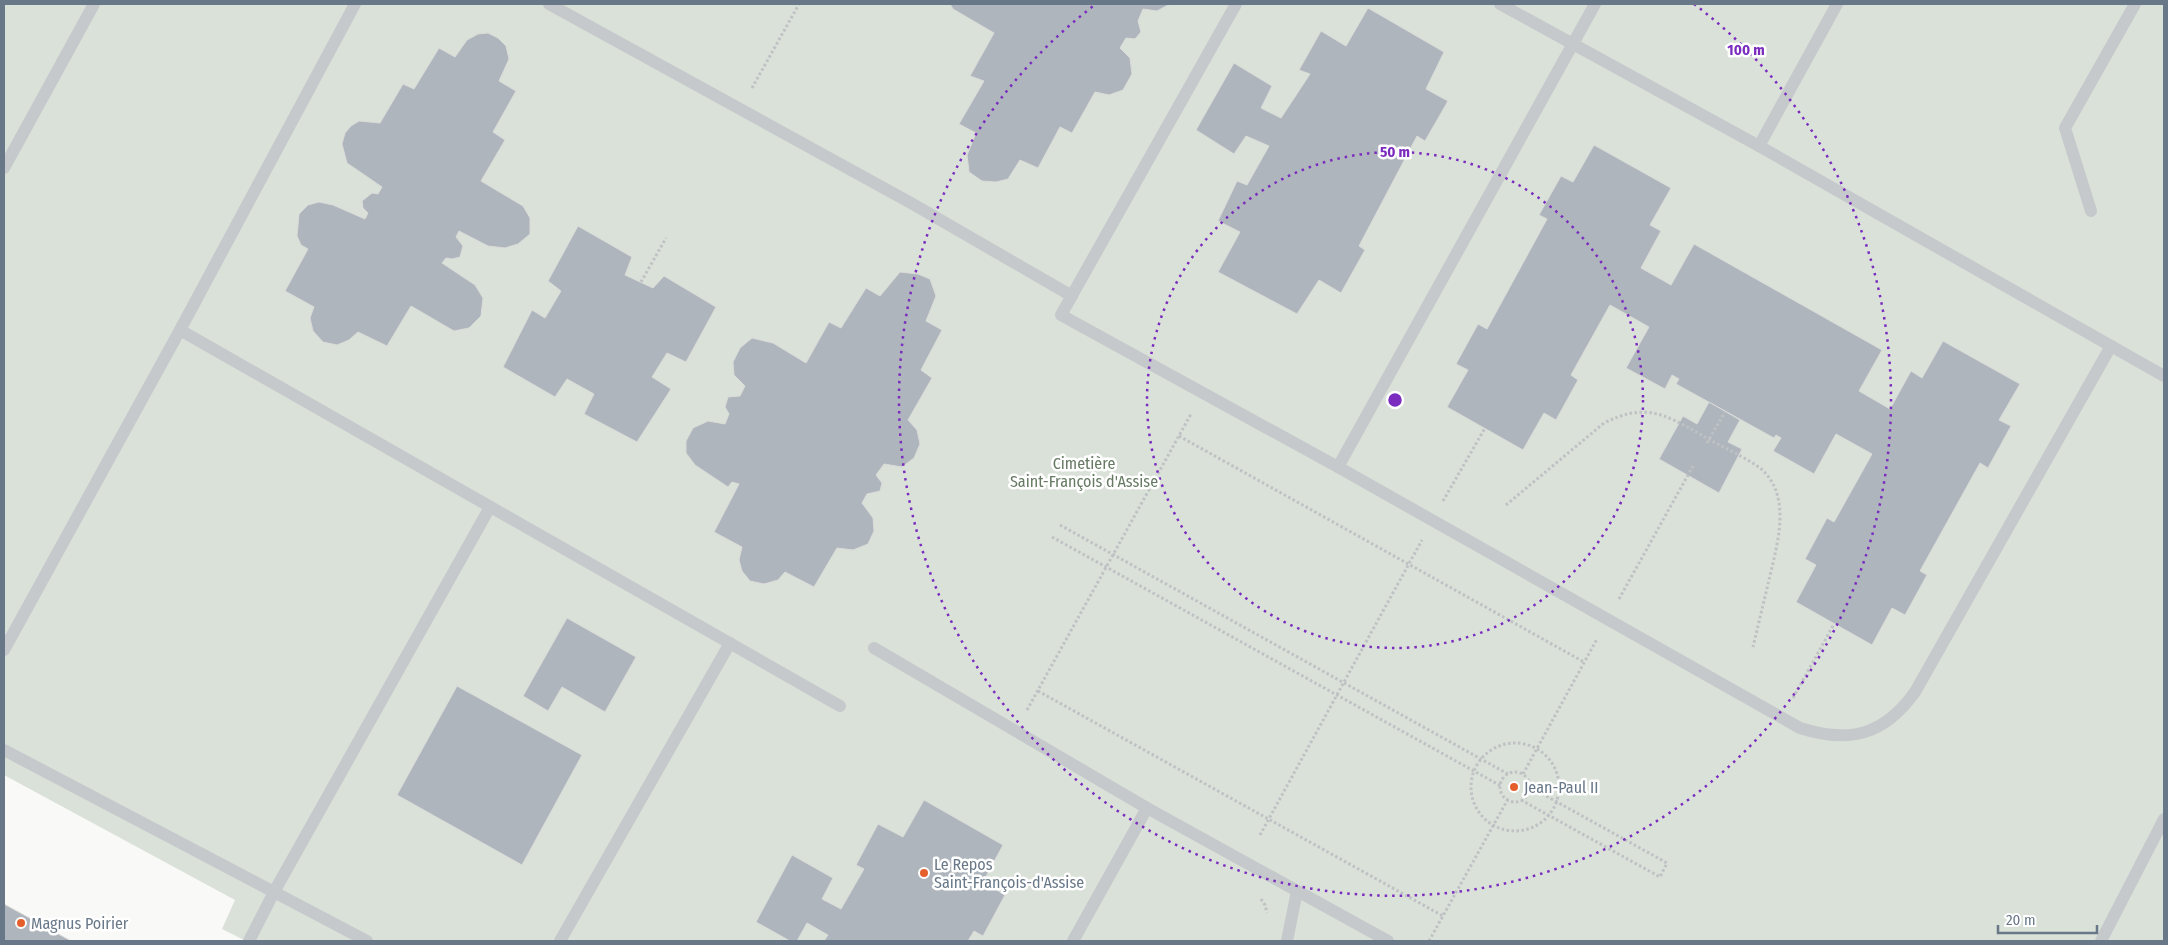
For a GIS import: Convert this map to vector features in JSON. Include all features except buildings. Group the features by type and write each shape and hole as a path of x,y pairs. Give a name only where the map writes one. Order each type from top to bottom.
{"lane":[{"path":"4,168 94,4"},
{"path":"4,650 180,330 355,4"},
{"path":"549,4 911,203 1072,296"},
{"path":"1236,4 1061,315 1338,467 1800,728 1824,735 1842,737 1876,728 1891,719 1904,707 1915,692 2111,346"},
{"path":"1500,4 1759,146 2164,376"},
{"path":"1338,467 1595,4"},
{"path":"1759,146 1837,4"},
{"path":"2091,211 2065,128 2135,4"},
{"path":"180,330 840,706"},
{"path":"249,941 274,892 490,507"},
{"path":"560,941 730,643"},
{"path":"874,648 1147,808 1388,941"},
{"path":"4,750 367,941"},
{"path":"1072,941 1147,808"},
{"path":"2101,941 2164,819"},
{"path":"1287,941 1297,891"}],"path":[{"path":"748,96 799,4"},
{"path":"641,282 666,238"},
{"path":"1506,505 1591,432 1621,414 1637,411 1655,412 1673,418 1708,441 1759,468 1774,488 1778,500 1780,528 1753,647"},
{"path":"1708,441 1725,412"},
{"path":"1030,704 1107,568 1188,418"},
{"path":"1439,508 1485,428"},
{"path":"1179,436 1584,662"},
{"path":"1615,606 1693,466"},
{"path":"1060,525 1480,759 1508,774 1517,772 1523,774 1528,780 1530,787 1528,794 1520,800"},
{"path":"1260,835 1424,535"},
{"path":"1052,537 1501,786"},
{"path":"1790,703 1834,624"},
{"path":"1523,774 1600,634"},
{"path":"1038,691 1444,916"},
{"path":"1508,743 1523,744 1537,749 1549,759 1557,772 1560,787 1557,802 1549,816 1536,827 1522,832 1507,832 1493,827 1481,817 1473,804 1470,790 1473,772 1480,759 1494,748 1508,743"},
{"path":"1508,774 1501,786 1503,795 1508,799 1520,800 1660,877 1667,863 1530,787"},
{"path":"1429,941 1508,799"},
{"path":"1259,896 1265,905 1268,919"}],"green space":[{"name":"Cimetière Saint-François d'Assise","path":"4,4 2164,4 2164,941 246,941 222,929 235,900 4,775"}],"place":[{"name":"Jean-Paul II","path":"1514,787"},
{"name":"Le Repos Saint-François-d'Assise","path":"924,873"},
{"name":"Magnus Poirier","path":"21,923"}]}
